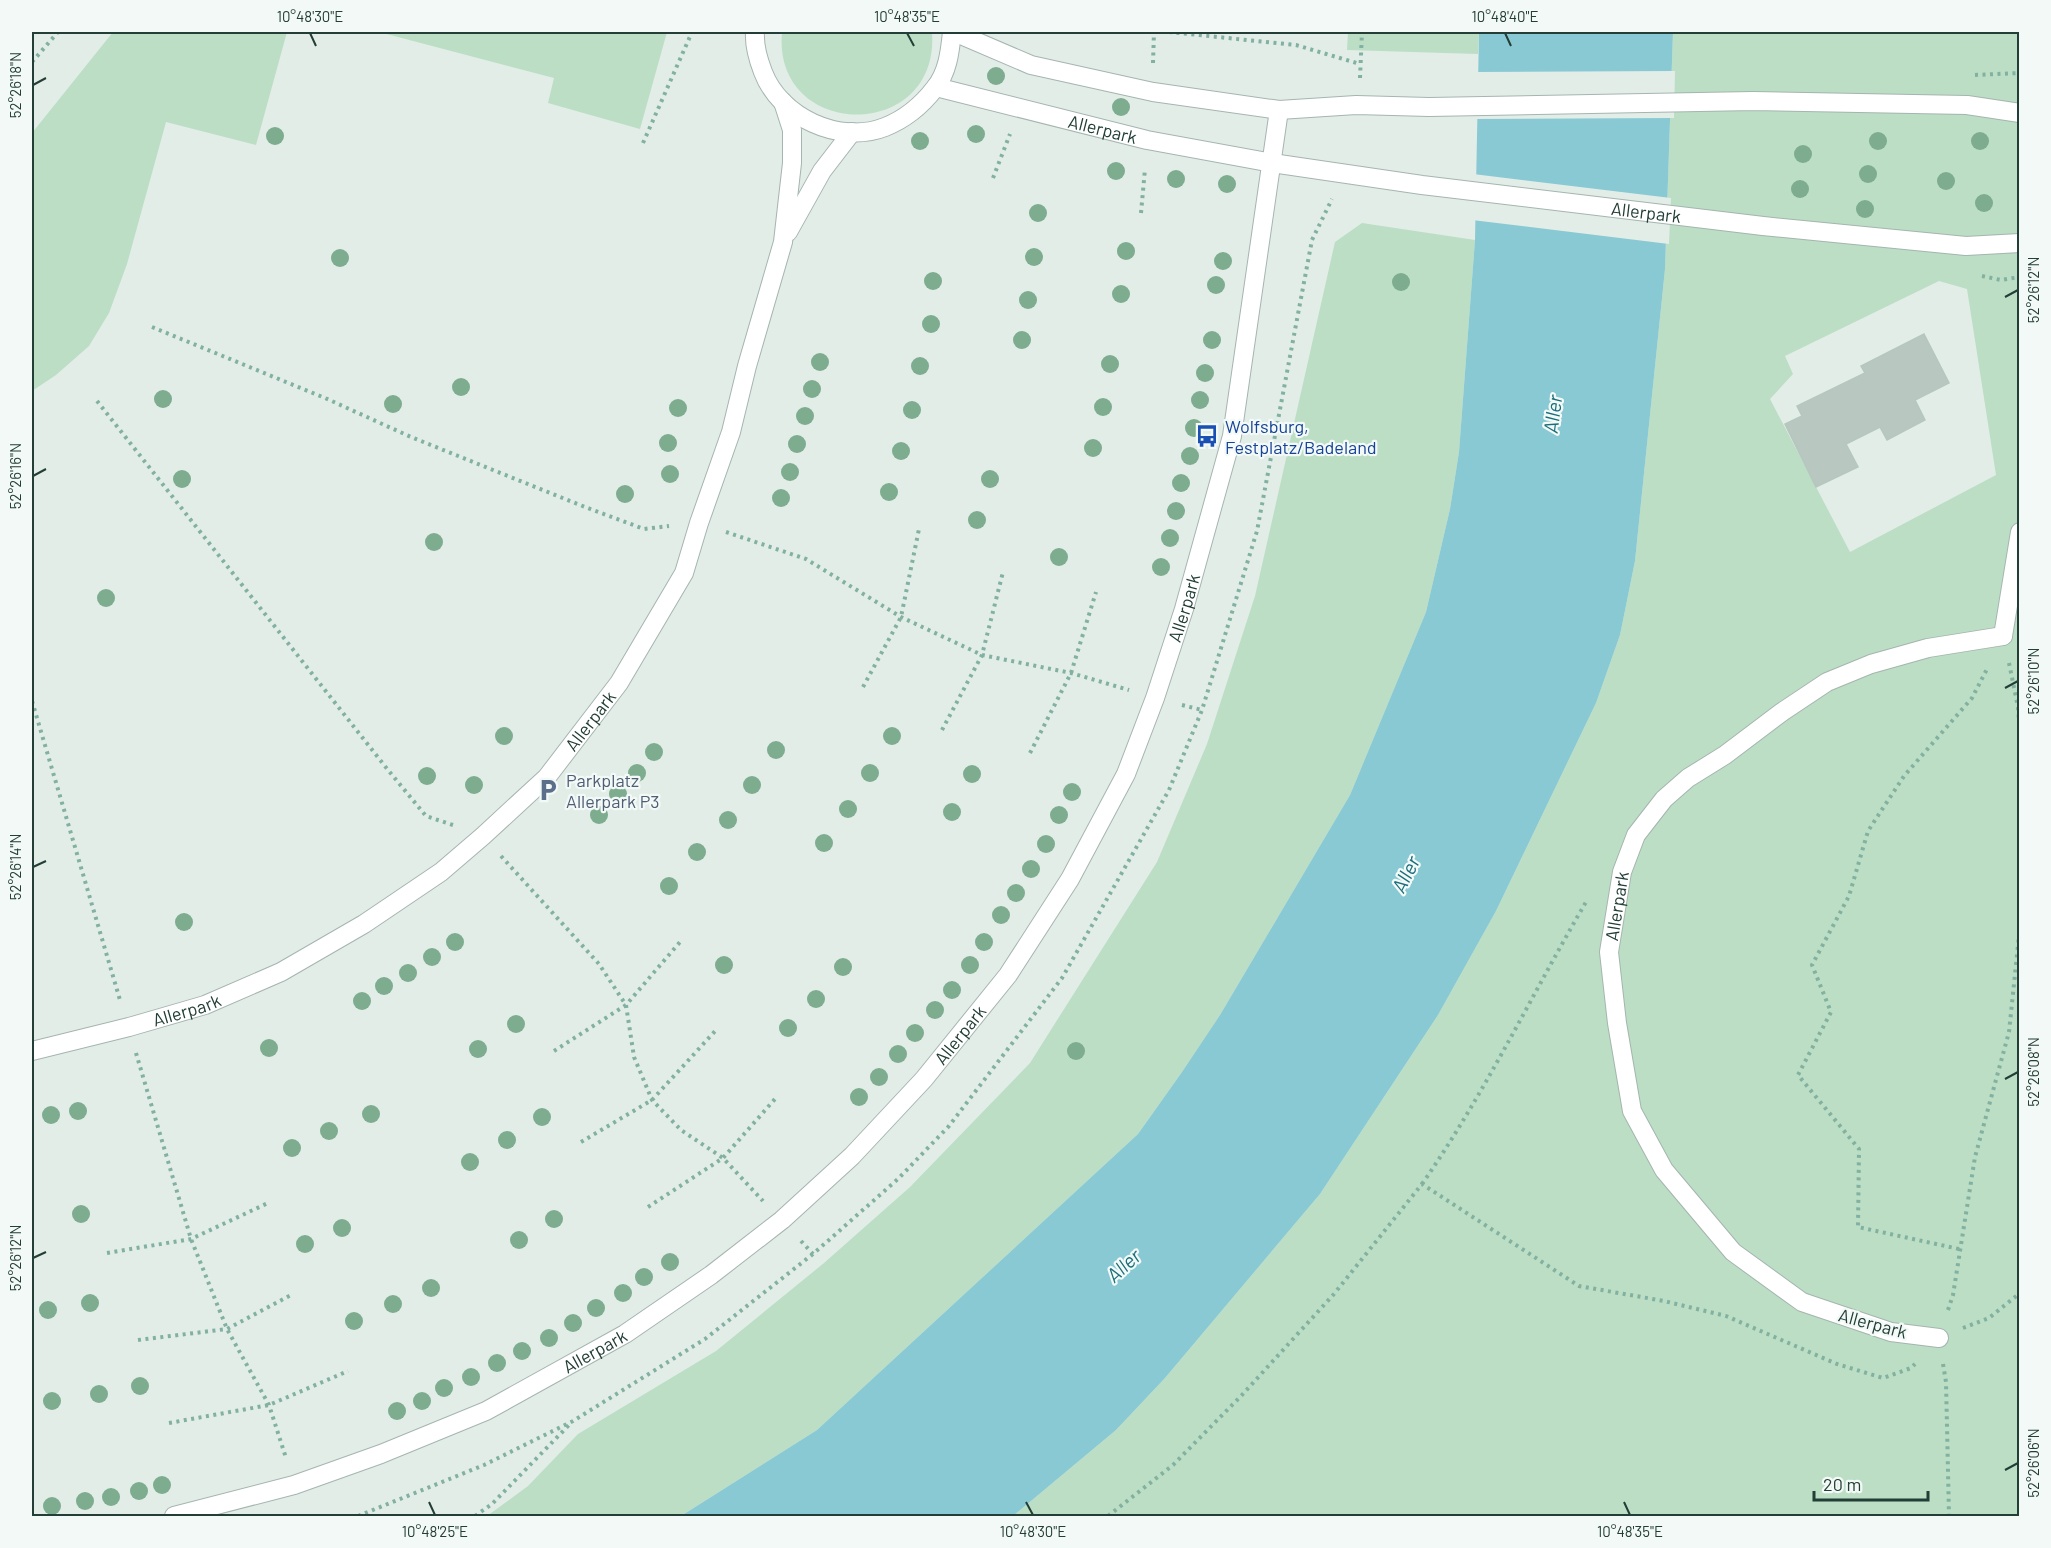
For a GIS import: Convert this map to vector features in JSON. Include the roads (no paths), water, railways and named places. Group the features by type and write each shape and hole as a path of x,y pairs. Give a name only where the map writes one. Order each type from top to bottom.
{"street":[{"name":"Allerpark","path":"752,33 767,81 783,102 804,119 830,129 852,132 884,127 914,111 936,87 948,60 953,32 1031,65 1153,92 1279,110 1356,105 1429,107 1753,101 1967,105 2019,113"},
{"name":"Allerpark","path":"936,87 1147,140 1272,163 1422,185 1763,226 1966,246 2019,243"},
{"name":"Allerpark","path":"32,1051 129,1028 205,1005 281,972 364,924 441,872 547,777 619,683 684,573 731,432 747,366 783,242 792,163 792,130 783,102"},
{"name":"Allerpark","path":"174,1516 294,1485 381,1454 486,1411 625,1334 711,1275 782,1220 852,1156 924,1079 1008,975 1070,879 1125,774 1155,698 1180,620 1232,436 1279,110"},
{"name":"Allerpark","path":"783,242 822,171 852,132"},
{"name":"Allerpark","path":"1939,1338 1891,1332 1802,1302 1733,1252 1664,1170 1632,1111 1617,1023 1609,952 1622,872 1636,835 1664,799 1688,778 1725,755 1827,682 1871,664 1928,648 2003,636 2019,532"}],"water":[{"name":"Aller","path":"1479,32 1673,32 1665,269 1635,561 1620,635 1596,703 1496,911 1438,1015 1320,1194 1165,1378 1116,1430 1013,1516 681,1516 817,1430 1138,1134 1220,1015 1350,795 1426,612 1450,509 1459,452 1475,240"}],"place":[{"name":"Wolfsburg, Festplatz/Badeland","path":"1207,436"},
{"name":"Parkplatz Allerpark P3","path":"548,790"}]}
